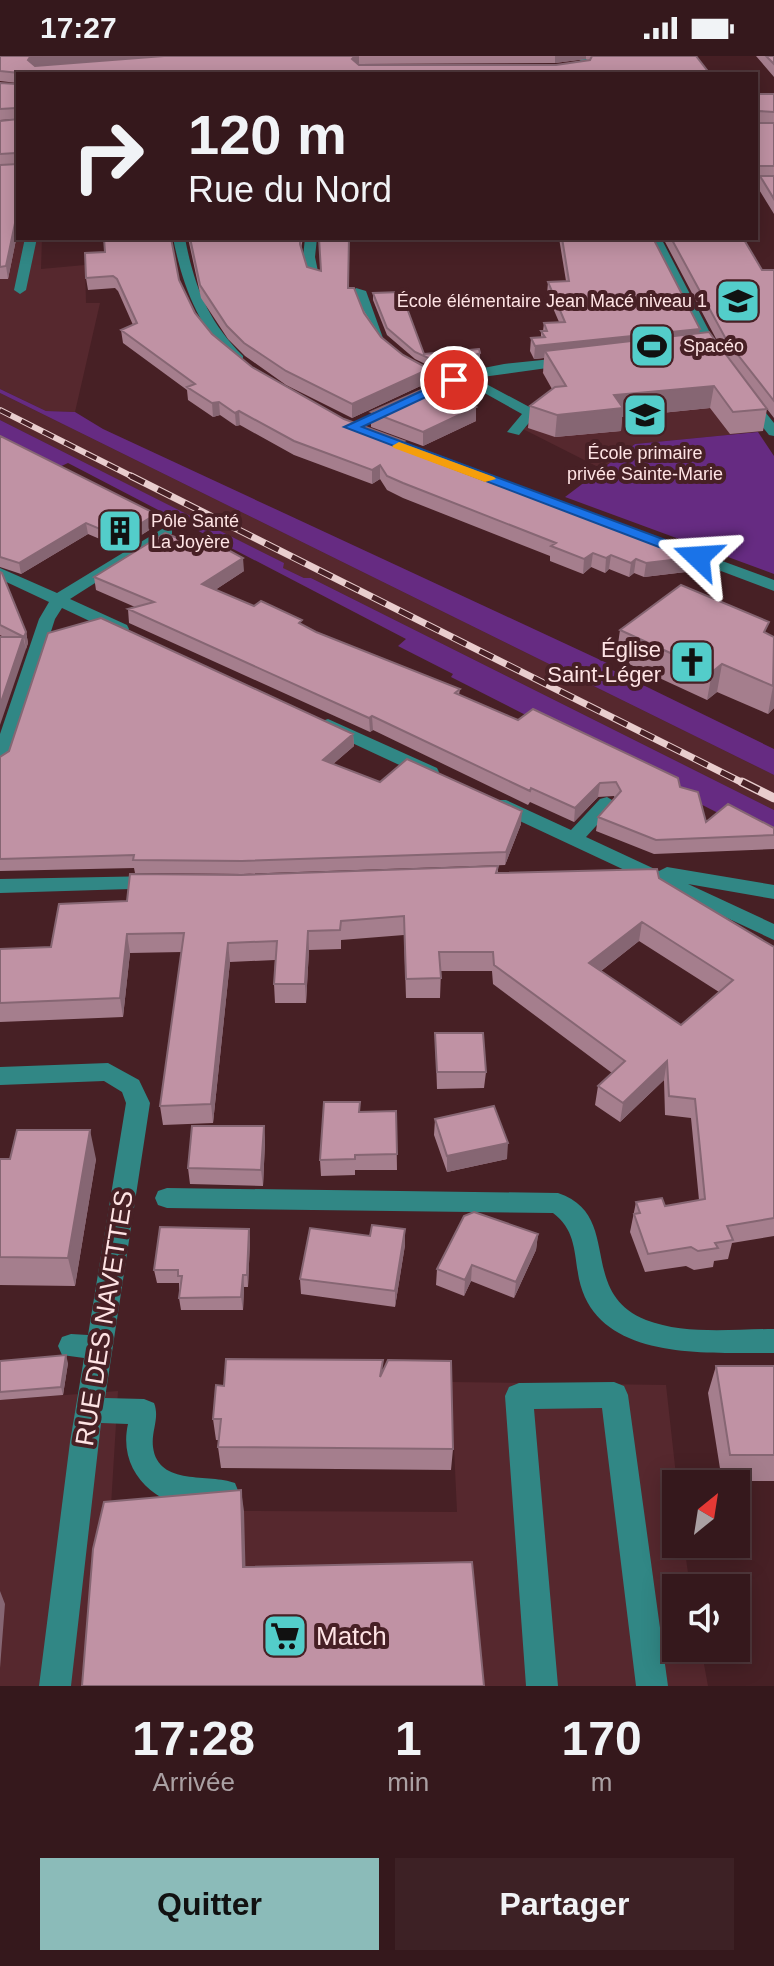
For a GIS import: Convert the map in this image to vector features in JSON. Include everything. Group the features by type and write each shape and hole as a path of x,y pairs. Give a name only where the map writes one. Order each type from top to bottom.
{"street":[{"path":"574,65 585,65"},
{"path":"20,290 31,240"},
{"path":"179,240 197,309 214,335 249,368"},
{"path":"311,240 309,257 316,278"},
{"path":"656,240 726,372"},
{"path":"360,291 366,317 378,341 389,351"},
{"path":"695,349 711,347"},
{"path":"351,427 441,380 514,366 588,359"},
{"path":"463,376 530,413 514,432"},
{"path":"738,388 774,432"},
{"path":"335,419 371,435"},
{"path":"0,762 47,619 58,600 167,531"},
{"path":"663,545 774,586"},
{"path":"0,573 144,639"},
{"path":"316,719 445,779"},
{"path":"488,798 774,933"},
{"path":"574,838 607,803"},
{"path":"601,871 645,870 774,892"},
{"path":"0,886 178,882"},
{"name":"RUE DES NAVETTES","path":"0,1076 108,1072 126,1081 137,1096 91,1400 55,1686"},
{"path":"167,1198 558,1203 579,1218 584,1229 590,1281 596,1296 620,1321 661,1336 774,1341"},
{"path":"71,1346 100,1347"},
{"path":"542,1686 519,1396 614,1395 652,1686"},
{"path":"91,1400 144,1412 138,1450 146,1469 170,1488 206,1494 225,1493"}],"shaded area":[{"path":"16,164 16,240 42,240 41,269 85,265 86,303 100,303 75,412 46,411 0,389 0,165"},
{"name":"École primaire privée Sainte-Marie","path":"697,357 758,432 635,444 602,469 523,429 556,410 564,409 542,372"},
{"path":"0,389 46,411 75,412 103,429 609,664 606,667 774,749 774,775 0,393"},
{"path":"0,393 774,775 774,810 311,578 282,568 283,563 0,420"},
{"path":"0,420 284,563 283,568 311,578 774,810 774,834 722,815 451,677 453,674 398,646 406,639 68,463 55,469 0,441"},
{"path":"758,432 774,456 774,574 565,497 635,444"},
{"path":"451,1382 666,1385 675,1470 662,1470 662,1558 686,1558 688,1574 662,1574 662,1662 704,1662 708,1686 0,1686 0,1400 118,1391 110,1522 244,1511 457,1512"}],"building":[{"path":"0,56 42,56 30,57 28,60 35,66 164,56 355,56 352,59 359,65 556,65 590,60 592,56 696,56 708,72 16,73 0,71"},
{"path":"0,83 16,84 16,108 0,109"},
{"path":"758,94 774,94 774,112 758,111"},
{"path":"16,119 16,153 0,154 0,121"},
{"path":"758,123 774,123 774,166 758,166"},
{"path":"16,164 16,218 6,266 0,267 0,165"},
{"path":"760,176 774,176 774,199"},
{"path":"104,240 171,240 179,280 195,313 212,334 252,367 344,419 404,441 397,444 697,557 646,563 636,559 631,563 611,555 606,558 593,553 584,559 551,546 556,543 387,476 380,465 372,470 294,441 219,402 212,403 187,387 195,384 121,330 137,323 117,279 113,276 86,278 85,253 105,252"},
{"path":"190,240 300,240 307,267 321,271 319,240 349,240 348,288 354,288 364,313 381,337 403,355 429,369 352,404 286,371 244,343 227,326 200,285"},
{"path":"562,240 654,240 700,329 535,346 531,338 545,337 541,331 547,331 544,323 565,322 548,282 569,281"},
{"path":"672,240 744,240 762,270 774,270 774,401 727,341"},
{"path":"401,292 424,354 479,349 480,353 448,367 415,352 387,328 373,293"},
{"path":"709,332 767,409 733,412 714,386 614,395 623,408 557,415 530,406 555,387 566,386 545,351"},
{"path":"430,386 476,407 423,432 371,412"},
{"path":"0,436 156,514 119,537 86,523 19,563 0,557"},
{"path":"165,533 207,550 217,544 243,558 202,584 254,606 261,601 302,620 299,623 316,632 460,689 455,693 518,720 533,709 678,778 680,787 698,792 706,822 728,804 774,828 774,835 656,840 598,817 621,791 616,782 600,783 575,808 531,788 530,791 372,716 369,718 128,609 154,602 94,577"},
{"path":"0,572 26,632 24,637 0,625"},
{"path":"681,585 769,622 764,632 774,637 773,686 722,664 712,672 620,630"},
{"path":"101,618 353,734 323,760 380,782 407,759 522,811 506,852 242,861 133,860 134,855 0,859 0,757 9,751 48,633"},
{"path":"0,637 23,637 0,705"},
{"path":"498,866 496,873 657,869 659,878 774,947 774,1218 727,1226 733,1240 715,1243 718,1248 698,1251 691,1247 648,1254 634,1214 640,1213 636,1202 662,1198 665,1206 705,1199 695,1099 669,1096 667,1061 623,1103 598,1086 625,1061 494,965 493,952 439,952 441,978 406,979 404,916 341,921 340,930 308,931 305,984 274,984 277,941 228,943 211,1104 160,1106 184,933 127,934 120,998 0,1003 0,949 51,947 59,904 127,901 130,874 241,875","holes":["642,922 733,980 681,1025 589,963"]},
{"path":"435,1033 483,1033 486,1072 437,1072"},
{"path":"324,1102 360,1102 359,1112 396,1111 397,1154 320,1160"},
{"path":"494,1106 508,1143 447,1156 435,1119"},
{"path":"192,1126 264,1126 261,1170 188,1168"},
{"path":"17,1130 90,1130 68,1258 0,1257 0,1159 10,1159"},
{"path":"474,1212 538,1234 516,1282 472,1265 465,1280 437,1269 464,1216"},
{"path":"372,1225 405,1229 395,1291 300,1279 310,1228 370,1236"},
{"path":"160,1227 249,1229 247,1275 243,1275 241,1297 179,1298 182,1276 178,1276 178,1270 154,1270"},
{"path":"66,1355 61,1387 0,1392 0,1361"},
{"path":"226,1359 383,1360 380,1377 388,1360 451,1361 453,1449 218,1447 221,1419 213,1419 216,1385 224,1386"},
{"path":"716,1366 774,1366 774,1455 730,1455"},
{"name":"Match","path":"241,1490 243,1567 472,1562 484,1686 82,1686 93,1549 104,1502"}],"railway":[{"path":"0,410 135,478"},
{"path":"131,476 745,784"},
{"path":"742,782 774,798"}],"slow traffic":[{"path":"399,446 489,479"}],"place":[{"name":"École élémentaire Jean Macé niveau 1","path":"738,301"},
{"name":"Spacéo","path":"652,346"},
{"name":"École primaire privée Sainte-Marie","path":"645,415"},
{"name":"Pôle Santé La Joyère","path":"120,531"},
{"name":"Église Saint-Léger","path":"692,662"},
{"name":"Match","path":"285,1636"}],"route":[{"path":"454,380 351,427 698,557"}]}
